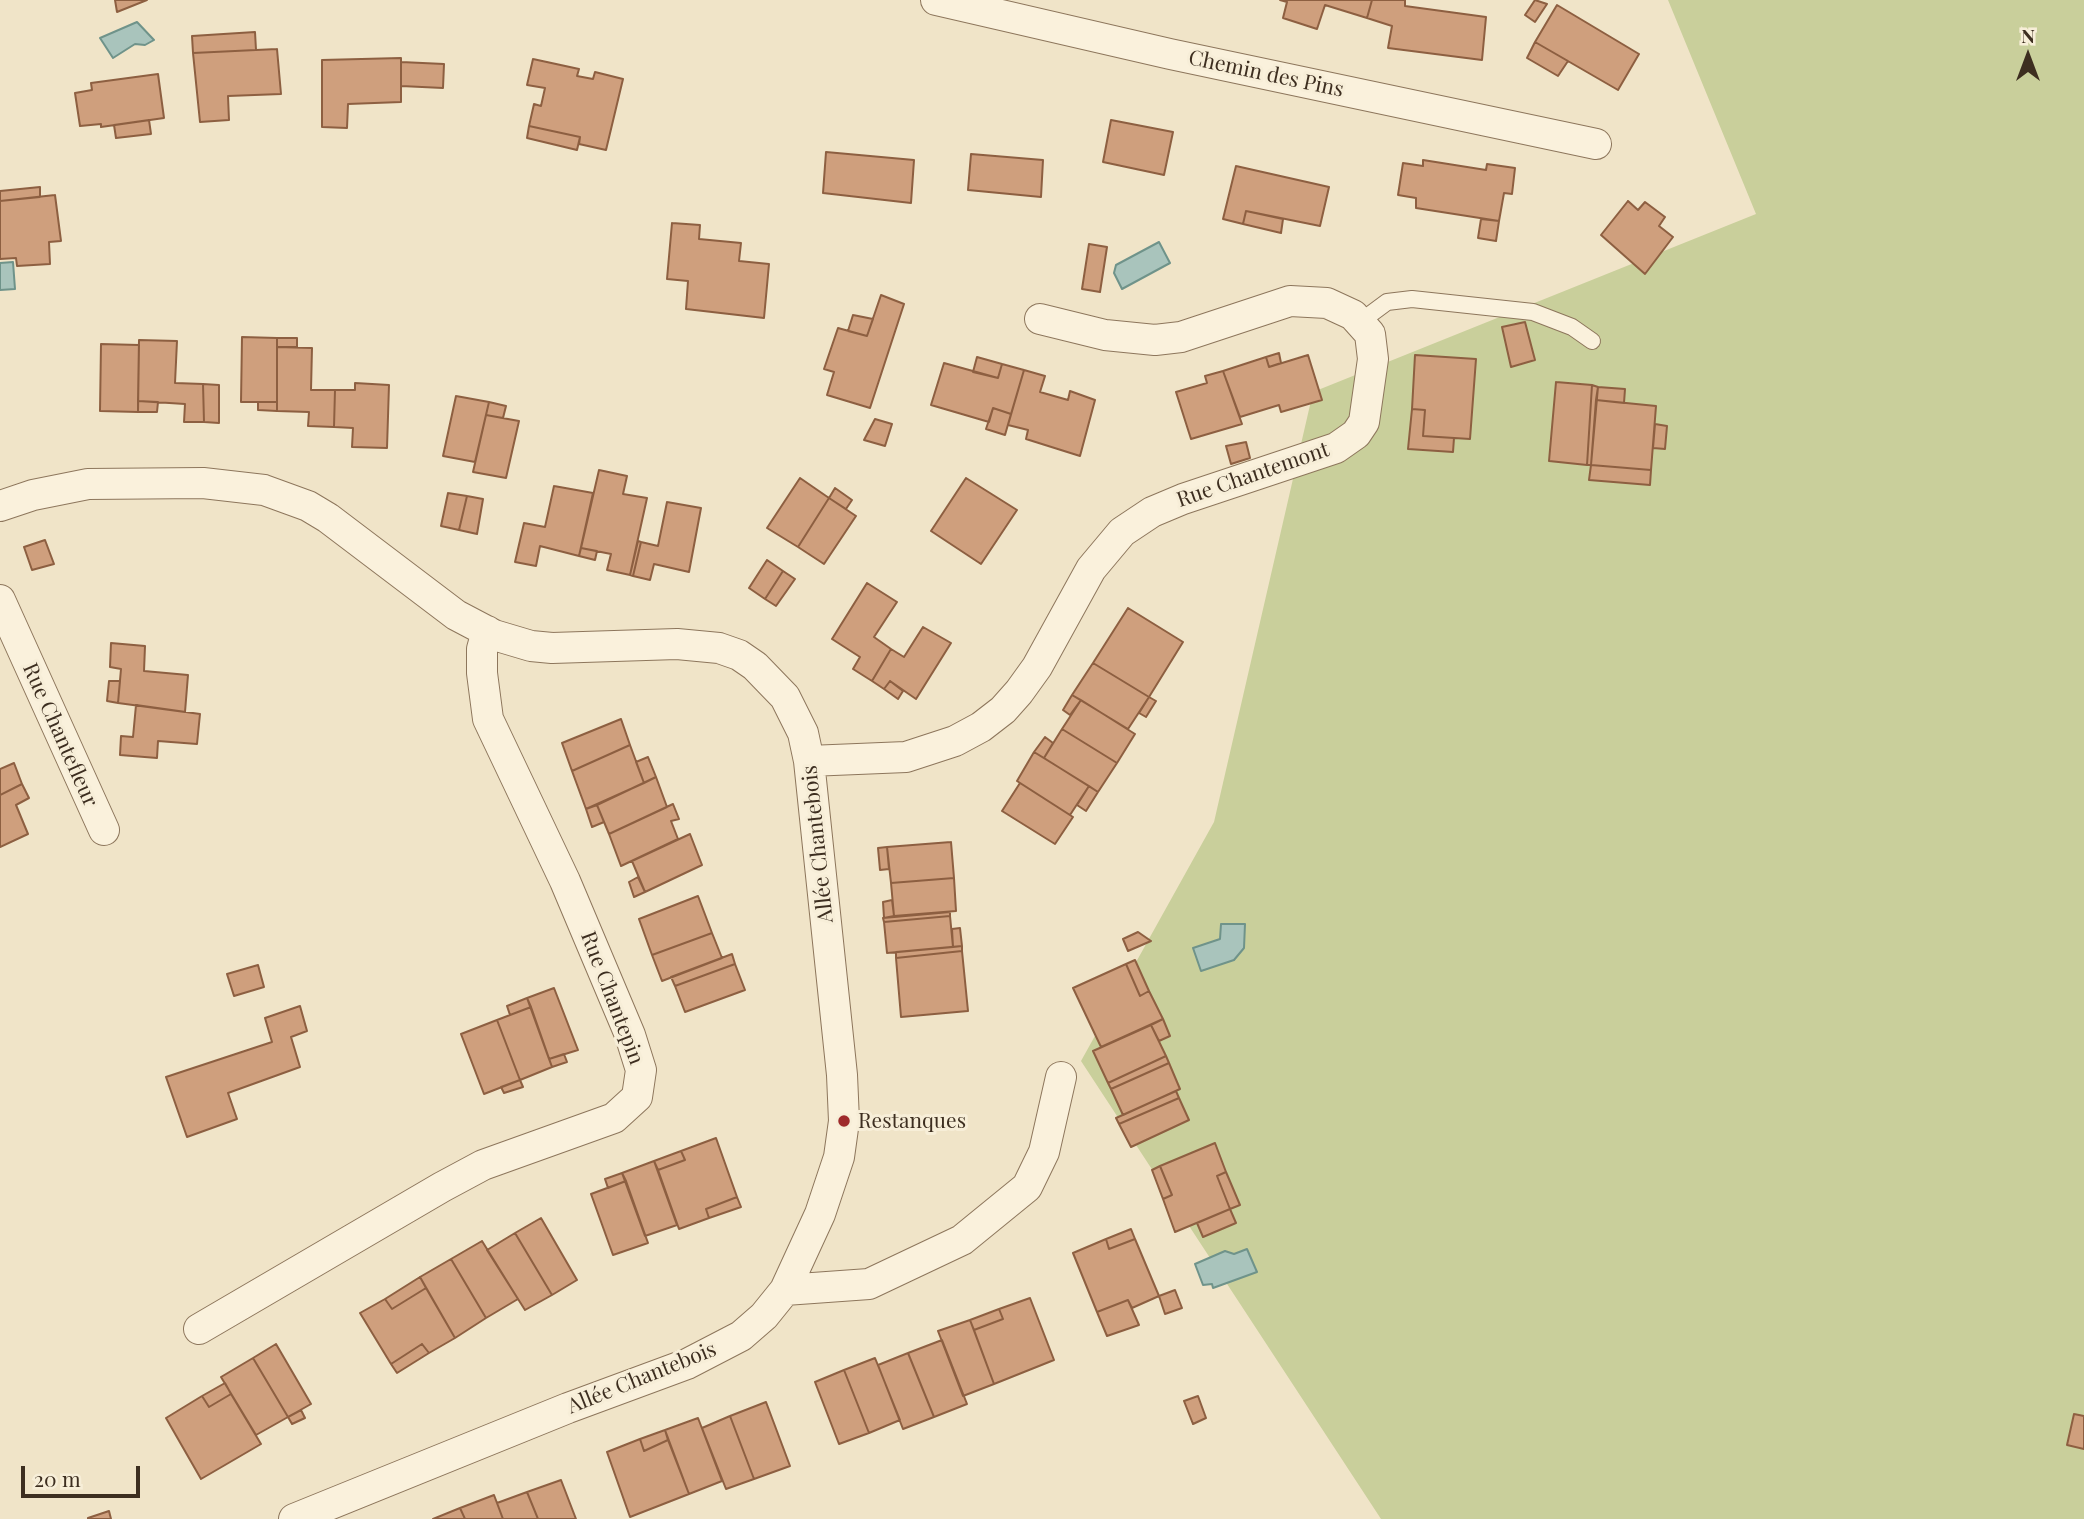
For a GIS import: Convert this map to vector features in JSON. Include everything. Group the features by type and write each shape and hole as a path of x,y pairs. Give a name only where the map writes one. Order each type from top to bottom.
{"street":[{"name":"Chemin des Pins","path":"936,0 1170,54 1596,144"},
{"path":"1040,319 1105,335 1155,340 1205,329 1273,305 1309,300 1342,308 1360,322"},
{"name":"Rue Chantemont","path":"809,761 906,757 956,741 981,727 1003,710 1019,692 1037,667 1091,569 1122,532 1152,512 1310,458 1336,448 1356,434 1364,422 1369,404 1373,359 1370,334 1360,322"},
{"name":"Allée Chantebois","path":"0,506 33,495 88,484 203,483 264,490 308,506 328,518 456,615 487,631 542,647 572,649 677,644 719,648 739,655 770,679 796,713 809,761 842,1075 844,1121 839,1157 820,1214 785,1290 764,1316 741,1336 687,1364 568,1408 350,1509 294,1519"},
{"name":"Rue Chantefleur","path":"0,600 104,831"},
{"name":"Rue Chantepin","path":"199,1329 483,1165 614,1118 637,1097 641,1070 631,1035 565,881 488,719 482,673 482,649 487,631"},
{"path":"785,1290 869,1284 962,1240 1027,1187 1044,1152 1061,1077"}],"lane":[{"path":"1360,322 1387,302 1412,299 1533,312 1572,327 1592,341"}],"green space":[{"path":"1668,0 2084,0 2084,1519 1381,1519 1081,1061 1214,822 1313,392 1756,214"}],"water":[{"path":"137,22 154,40 145,45 135,44 113,58 100,38"},
{"path":"1159,242 1170,263 1122,289 1114,273 1116,265"},
{"path":"13,262 15,289 0,290 0,263"},
{"path":"1221,924 1245,924 1244,948 1234,960 1201,971 1193,948 1220,939"},
{"path":"1247,1249 1257,1272 1213,1288 1212,1284 1203,1285 1195,1264 1225,1251 1234,1254"}],"building":[{"path":"115,0 147,0 117,12"},
{"path":"1280,0 1372,0 1367,18 1325,5 1317,29 1283,18 1287,2"},
{"path":"1372,0 1405,0 1405,6 1486,17 1482,60 1388,48 1392,26 1367,18"},
{"path":"1535,0 1547,4 1535,22 1525,15"},
{"path":"1557,5 1639,54 1618,90 1535,42"},
{"path":"255,32 256,50 193,53 192,36"},
{"path":"1535,42 1568,61 1558,76 1527,58"},
{"path":"277,49 281,94 228,96 229,120 200,122 193,53"},
{"path":"401,58 401,102 348,104 347,128 322,127 322,60"},
{"path":"533,59 579,69 577,76 593,79 595,72 623,79 606,150 579,144 580,137 529,126 534,104 541,106 545,88 527,85"},
{"path":"401,62 444,64 443,88 401,86"},
{"path":"158,74 164,118 101,127 101,124 80,126 75,93 92,90 91,83"},
{"path":"149,120 151,134 116,138 114,125"},
{"path":"1111,120 1173,132 1164,175 1103,162"},
{"path":"529,126 580,137 577,150 527,138"},
{"path":"826,152 914,160 911,203 823,193"},
{"path":"971,154 1043,160 1041,197 968,190"},
{"path":"1423,160 1486,170 1487,164 1515,168 1512,194 1504,193 1499,221 1416,208 1416,198 1398,195 1403,163 1423,166"},
{"path":"1236,166 1329,187 1320,226 1246,211 1243,224 1223,219"},
{"path":"40,187 40,197 0,201 0,191"},
{"path":"55,195 61,241 49,242 50,264 17,266 16,258 0,259 0,201"},
{"path":"1628,201 1638,210 1645,202 1665,217 1659,226 1673,237 1645,274 1601,235"},
{"path":"1246,211 1283,219 1281,233 1243,224"},
{"path":"1481,219 1499,221 1496,241 1478,238"},
{"path":"672,223 700,225 699,239 741,243 739,261 769,264 764,318 686,309 688,281 667,279"},
{"path":"1089,244 1107,247 1100,292 1082,289"},
{"path":"881,295 904,304 870,408 827,395 834,372 824,369 838,328 867,336"},
{"path":"853,315 873,319 867,336 848,331"},
{"path":"1525,322 1535,360 1511,367 1502,327"},
{"path":"242,337 277,338 277,402 241,402"},
{"path":"277,338 297,338 297,347 277,347"},
{"path":"139,340 177,341 175,383 203,384 204,422 184,422 185,404 138,401"},
{"path":"101,344 139,345 138,412 100,411"},
{"path":"277,347 312,348 311,390 335,390 334,427 308,426 309,412 277,411"},
{"path":"1279,353 1281,363 1269,367 1266,357"},
{"path":"1308,355 1322,400 1281,412 1279,405 1240,417 1223,371 1266,357 1269,367"},
{"path":"1415,355 1476,359 1470,439 1423,436 1425,410 1412,409"},
{"path":"977,357 1002,364 998,378 973,372"},
{"path":"944,363 998,378 1002,364 1024,370 1011,414 993,408 989,422 931,405"},
{"path":"1024,370 1045,376 1040,392 1068,400 1070,391 1095,400 1080,456 1026,439 1028,430 1008,425"},
{"path":"1223,371 1242,424 1191,439 1176,392 1207,383 1205,376"},
{"path":"1556,382 1592,385 1587,465 1549,461"},
{"path":"355,383 389,385 387,448 352,447 353,428 334,427 335,390 355,390"},
{"path":"203,384 219,385 219,423 204,422"},
{"path":"1592,385 1598,387 1591,465 1587,465"},
{"path":"1598,387 1625,389 1624,403 1596,400"},
{"path":"456,396 489,402 475,462 443,456"},
{"path":"1596,400 1656,406 1651,470 1591,465"},
{"path":"138,401 158,402 157,412 138,412"},
{"path":"258,402 277,402 277,411 258,410"},
{"path":"489,402 506,406 503,418 486,415"},
{"path":"993,408 1011,414 1005,435 986,429"},
{"path":"1412,409 1425,410 1423,436 1454,438 1453,452 1408,449"},
{"path":"486,415 519,421 506,478 473,472"},
{"path":"875,419 892,424 885,446 864,440"},
{"path":"1655,424 1667,426 1665,449 1653,448"},
{"path":"1246,442 1250,458 1231,464 1226,446"},
{"path":"1591,465 1651,470 1650,485 1589,480"},
{"path":"599,470 627,476 623,494 647,498 630,575 607,570 611,554 581,548"},
{"path":"800,478 829,498 798,547 767,528"},
{"path":"966,478 1017,510 981,564 931,531"},
{"path":"554,486 593,493 579,556 540,546 536,566 515,562 524,523 545,527"},
{"path":"835,488 852,500 846,509 829,498"},
{"path":"448,493 467,496 459,530 441,526"},
{"path":"467,496 483,499 477,534 459,530"},
{"path":"829,498 856,516 824,564 798,547"},
{"path":"667,502 701,508 689,572 654,564 650,580 633,576 641,542 658,546"},
{"path":"45,540 54,564 32,570 24,547"},
{"path":"638,541 641,542 633,576 630,575"},
{"path":"581,548 597,551 595,560 579,556"},
{"path":"767,560 783,571 765,599 749,588"},
{"path":"783,571 795,579 776,606 765,599"},
{"path":"867,583 897,602 874,637 891,649 872,681 853,669 860,657 832,639"},
{"path":"1128,608 1183,642 1149,697 1093,663"},
{"path":"923,627 951,643 916,699 890,681 884,689 872,681 891,649 904,657"},
{"path":"111,643 145,646 144,671 188,675 185,712 118,703 121,669 110,667"},
{"path":"1093,663 1149,697 1128,729 1072,695"},
{"path":"109,681 120,681 118,703 107,701"},
{"path":"890,681 903,691 898,699 884,689"},
{"path":"1072,695 1081,700 1070,715 1063,710"},
{"path":"1149,697 1156,701 1146,717 1139,713"},
{"path":"1081,700 1135,734 1117,763 1062,729"},
{"path":"136,705 200,714 197,744 158,741 157,758 120,755 121,736 133,737"},
{"path":"621,719 630,745 572,771 562,743"},
{"path":"1062,729 1117,763 1098,792 1044,758"},
{"path":"1045,737 1053,743 1044,758 1034,752"},
{"path":"630,745 644,783 586,809 572,771"},
{"path":"1034,752 1089,786 1070,815 1017,781"},
{"path":"648,757 656,777 644,783 636,762"},
{"path":"14,763 22,784 0,795 0,769"},
{"path":"656,777 667,807 609,834 597,805"},
{"path":"1020,783 1073,817 1055,844 1002,811"},
{"path":"22,784 29,798 16,805 28,834 0,847 0,795"},
{"path":"1089,786 1098,792 1086,811 1077,805"},
{"path":"673,804 679,819 671,821 678,839 621,866 609,834"},
{"path":"597,805 604,822 592,827 586,809"},
{"path":"690,834 702,865 645,892 632,861"},
{"path":"951,842 954,878 891,883 887,847"},
{"path":"887,847 889,869 880,870 878,848"},
{"path":"638,877 645,892 634,897 629,882"},
{"path":"954,878 956,911 894,916 891,883"},
{"path":"698,896 712,933 652,955 639,919"},
{"path":"892,900 894,916 884,918 883,902"},
{"path":"950,912 950,916 884,922 883,918"},
{"path":"950,916 953,947 887,953 884,922"},
{"path":"960,928 962,946 953,947 952,929"},
{"path":"1138,932 1151,941 1128,951 1123,939"},
{"path":"712,933 722,958 662,981 652,955"},
{"path":"962,946 962,951 896,958 896,952"},
{"path":"962,951 968,1011 901,1017 896,958"},
{"path":"732,954 735,964 675,986 671,977"},
{"path":"1135,960 1149,991 1140,996 1126,964"},
{"path":"735,964 745,990 685,1012 675,986"},
{"path":"1126,964 1140,996 1149,991 1163,1019 1101,1047 1073,988"},
{"path":"258,965 264,987 234,996 227,974"},
{"path":"554,988 578,1050 549,1059 527,998"},
{"path":"527,998 531,1007 510,1015 507,1006"},
{"path":"300,1006 307,1031 291,1037 300,1067 228,1093 237,1119 187,1137 166,1077 272,1042 265,1018"},
{"path":"531,1007 552,1067 520,1080 497,1020"},
{"path":"1163,1019 1170,1036 1159,1041 1151,1025"},
{"path":"497,1020 520,1080 484,1094 461,1034"},
{"path":"1151,1025 1166,1056 1108,1083 1093,1051"},
{"path":"564,1054 567,1062 552,1067 549,1059"},
{"path":"1166,1056 1169,1063 1111,1089 1108,1083"},
{"path":"1169,1063 1180,1089 1123,1115 1111,1089"},
{"path":"520,1080 523,1087 504,1093 501,1087"},
{"path":"1176,1091 1179,1098 1119,1124 1116,1118"},
{"path":"1179,1098 1189,1120 1131,1147 1119,1124"},
{"path":"716,1138 737,1197 706,1209 709,1218 679,1229 658,1170 685,1160 681,1151"},
{"path":"1215,1143 1226,1172 1217,1176 1230,1209 1175,1232 1163,1199 1172,1195 1160,1166"},
{"path":"681,1151 685,1160 658,1170 654,1161"},
{"path":"654,1161 677,1225 645,1236 622,1173"},
{"path":"1160,1166 1172,1195 1163,1199 1152,1170"},
{"path":"1226,1172 1240,1205 1230,1209 1217,1176"},
{"path":"622,1173 626,1181 608,1188 605,1179"},
{"path":"626,1181 648,1243 613,1255 591,1194"},
{"path":"737,1197 741,1207 709,1218 706,1209"},
{"path":"1230,1209 1236,1223 1203,1237 1197,1223"},
{"path":"541,1218 577,1280 552,1295 515,1233"},
{"path":"1131,1229 1135,1239 1109,1249 1106,1239"},
{"path":"515,1233 552,1295 525,1310 487,1250"},
{"path":"1106,1239 1109,1249 1135,1239 1159,1296 1132,1308 1128,1300 1097,1312 1073,1253"},
{"path":"482,1241 518,1299 486,1318 451,1259"},
{"path":"451,1259 486,1318 455,1338 420,1277"},
{"path":"420,1277 426,1288 392,1309 385,1299"},
{"path":"426,1288 455,1338 429,1353 422,1344 391,1364 360,1313 385,1299 392,1309"},
{"path":"1175,1290 1182,1308 1165,1314 1159,1296"},
{"path":"1030,1298 1054,1360 994,1384 974,1330 1003,1319 999,1309"},
{"path":"1128,1300 1139,1325 1107,1336 1097,1312"},
{"path":"999,1309 1003,1319 974,1330 970,1320"},
{"path":"970,1320 994,1384 963,1396 938,1331"},
{"path":"942,1340 967,1404 934,1417 908,1353"},
{"path":"276,1344 311,1404 288,1417 253,1358"},
{"path":"422,1344 429,1353 397,1373 391,1364"},
{"path":"908,1353 934,1417 903,1429 878,1365"},
{"path":"253,1358 288,1417 256,1435 221,1377"},
{"path":"875,1358 900,1420 869,1433 844,1370"},
{"path":"844,1370 869,1433 839,1444 815,1382"},
{"path":"225,1383 231,1394 209,1407 202,1396"},
{"path":"231,1394 261,1444 201,1479 166,1418 202,1396 209,1407"},
{"path":"1198,1396 1206,1418 1193,1424 1184,1401"},
{"path":"766,1402 790,1466 754,1479 730,1416"},
{"path":"301,1410 305,1418 292,1424 288,1417"},
{"path":"2074,1414 2084,1416 2084,1449 2067,1445"},
{"path":"730,1416 754,1479 726,1489 702,1428"},
{"path":"698,1418 722,1481 689,1494 665,1430"},
{"path":"665,1430 668,1440 644,1451 640,1439"},
{"path":"640,1439 644,1451 668,1440 689,1494 630,1517 607,1452"},
{"path":"561,1480 576,1519 538,1519 527,1492"},
{"path":"527,1492 538,1519 503,1519 497,1503"},
{"path":"494,1495 503,1519 465,1519 460,1508"},
{"path":"460,1508 465,1519 433,1519"},
{"path":"109,1511 111,1519 88,1519 88,1518"}],"place":[{"name":"Restanques","path":"844,1121"}]}
